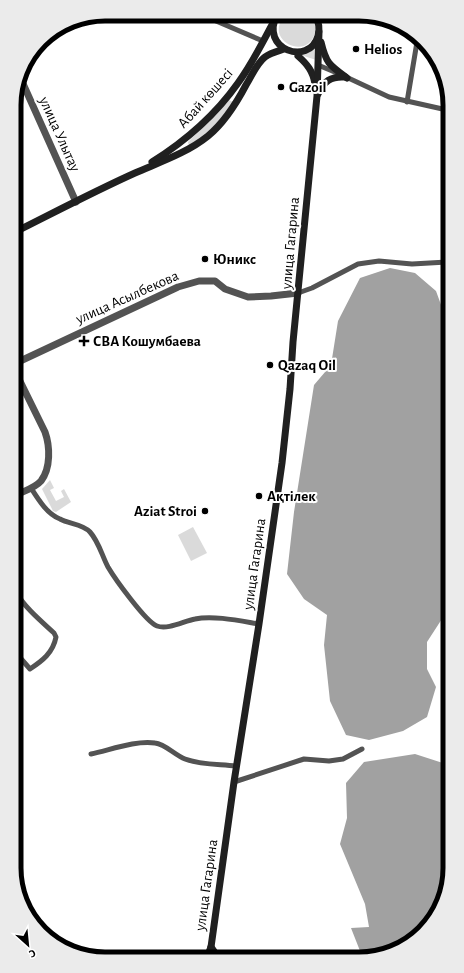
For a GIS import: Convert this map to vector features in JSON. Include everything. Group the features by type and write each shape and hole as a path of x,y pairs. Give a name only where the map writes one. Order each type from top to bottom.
{"main road":[{"name":"Абай көшесі","path":"135,173 184,140 238,84 273,21"},
{"path":"274,21 272,28 275,40 286,50 302,52 308,49 314,44 319,32"},
{"path":"317,21 326,60 332,67 347,78"},
{"name":"улица Гагарина","path":"209,952 211,946 236,766 259,624 282,463 317,96 319,32"},
{"path":"263,41 318,65"},
{"name":"Абай көшесі","path":"21,229 135,173 187,150 209,135 234,108 258,65 265,57 274,52 286,50"},
{"path":"298,56 309,66 312,71 317,96"},
{"path":"317,96 321,86 330,79 338,77 347,78"},
{"path":"211,946 215,952"}],"street":[{"path":"216,21 263,41"},
{"path":"407,102 417,45"},
{"path":"318,65 389,97 443,109"},
{"name":"улица Улытау","path":"24,85 76,202"},
{"path":"298,293 312,288 358,264 379,261 412,264 443,262"},
{"name":"улица Асылбекова","path":"21,361 178,287 199,281 215,281 225,289 248,297 298,293"},
{"path":"21,383 47,438 48,460 42,480 21,493"},
{"path":"31,488 54,517 89,531 96,541 108,568 138,607 154,624 163,627 196,618 210,618 259,624"},
{"path":"21,599 54,633 56,637 50,653 30,669 21,659"},
{"path":"91,754 140,743 156,743 186,760 236,766"},
{"path":"234,782 304,759 329,761 343,759 362,748"}],"shaded area":[{"path":"281,21 313,21 315,32 311,41 305,46 297,47 283,40 279,33 279,24"},
{"path":"317,45 316,60 301,55"},
{"path":"229,100 233,102 219,121 189,145 188,142"},
{"path":"390,268 415,273 436,291 443,310 443,617 427,642 427,669 436,687 427,717 403,731 369,740 346,735 330,701 324,645 327,615 304,599 287,574 294,512 314,385 331,365 338,321 360,278"},
{"path":"50,480 54,488 50,490 56,501 64,497 61,491 64,489 71,502 56,512 53,511 42,489"},
{"path":"193,527 207,553 191,561 178,535"},
{"path":"415,754 443,763 443,873 437,900 429,914 427,913 428,915 410,935 391,946 360,952 351,928 369,927 365,904 340,844 347,818 346,783 364,762"}],"place":[{"name":"Helios","path":"356,49"},
{"name":"Gazoil","path":"281,87"},
{"name":"Юникс","path":"205,259"},
{"name":"СВА Кошумбаева","path":"84,341"},
{"name":"Qazaq Oil","path":"270,365"},
{"name":"Ақтілек","path":"259,496"},
{"name":"Aziat Stroi","path":"205,511"}]}
